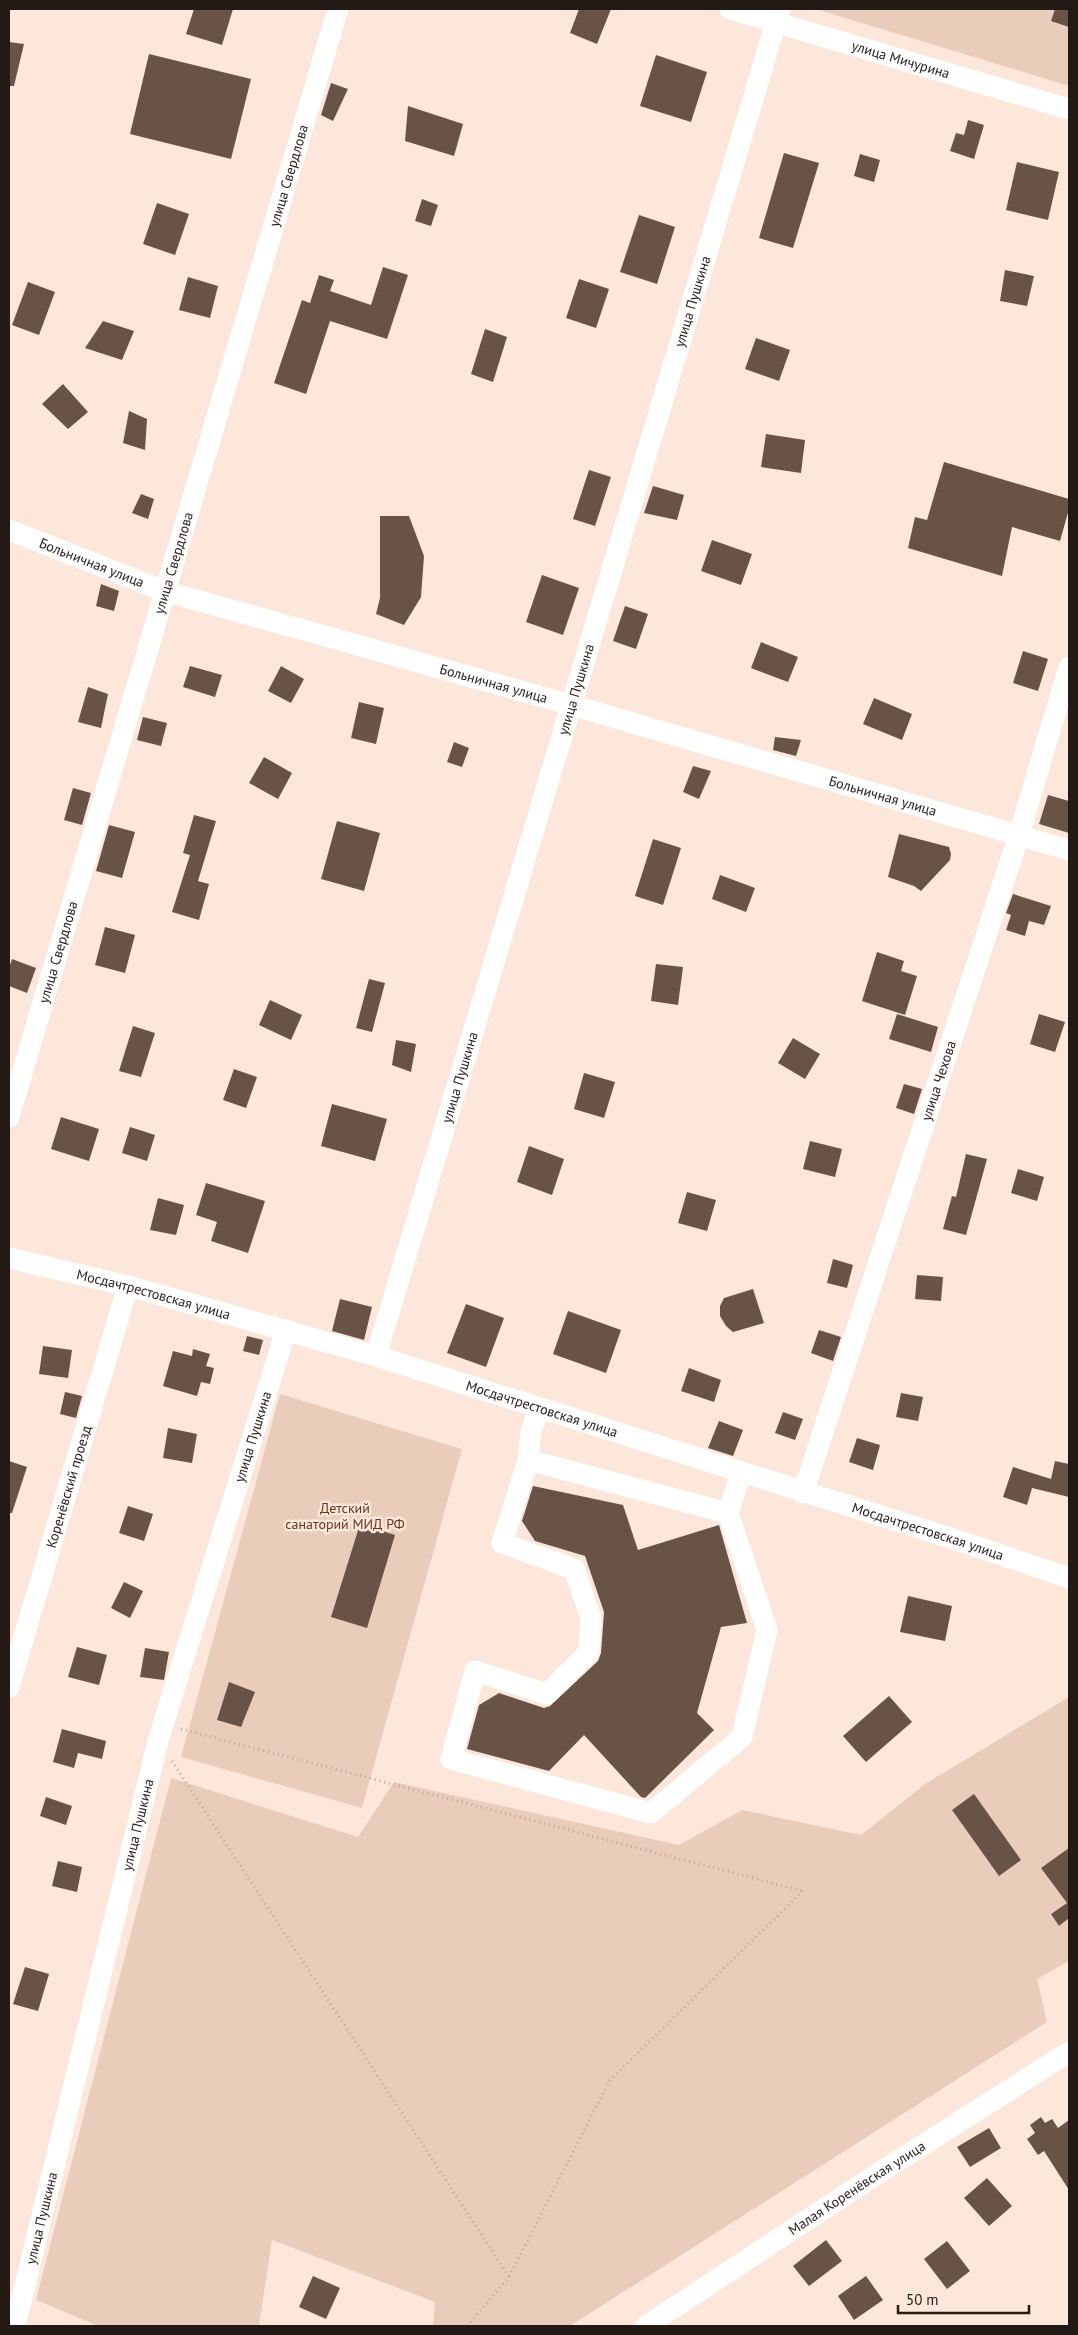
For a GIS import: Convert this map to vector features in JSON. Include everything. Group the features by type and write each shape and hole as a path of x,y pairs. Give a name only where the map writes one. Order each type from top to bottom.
{"street":[{"name":"улица Свердлова","path":"9,1117 338,9"},
{"name":"улица Мичурина","path":"730,9 778,16 1069,109"},
{"name":"улица Пушкина","path":"376,1356 778,16"},
{"name":"Больничная улица","path":"9,530 164,591 570,705 1069,850"},
{"name":"улица Чехова","path":"803,1493 1019,835 1069,667"},
{"name":"Мосдачтрестовская улица","path":"9,1258 128,1286 376,1356 1069,1578"},
{"name":"Коренёвский проезд","path":"9,1687 128,1286"},
{"name":"улица Пушкина","path":"16,2326 160,1733 286,1330"},
{"path":"539,1408 531,1432 528,1460 502,1543 574,1569 591,1618 589,1652 547,1694 475,1671 451,1759 651,1813 742,1737 767,1630 728,1513 741,1473"},
{"path":"528,1460 728,1513"},
{"name":"Малая Коренёвская улица","path":"646,2326 862,2184 1069,2052"}],"path":[{"path":"160,1733 510,2277"},
{"path":"160,1733 803,1891 610,2080 510,2277 467,2326"}],"green space":[{"path":"816,9 1069,9 1069,86"},
{"name":"Детский санаторий МИД РФ","path":"280,1394 462,1449 362,1808 181,1757"},
{"path":"1069,1697 1069,1961 1037,1979 1047,2022 570,2326 433,2326 435,2302 272,2240 259,2326 98,2326 36,2300 171,1778 358,1837 394,1782 679,1845 742,1810 861,1835 925,1784"}],"building":[{"path":"194,9 233,9 222,45 186,34"},
{"path":"579,9 611,9 597,44 570,33"},
{"path":"1055,9 1069,9 1069,27 1051,21"},
{"path":"9,42 24,44 14,86 9,86"},
{"path":"149,54 251,79 231,159 130,134"},
{"path":"656,55 707,72 691,122 640,106"},
{"path":"331,83 348,89 333,121 321,115"},
{"path":"408,106 463,124 454,156 405,141"},
{"path":"968,120 984,125 974,159 950,151 956,133 964,135"},
{"path":"784,153 819,163 793,248 759,238"},
{"path":"860,154 880,160 874,182 854,176"},
{"path":"1017,162 1059,172 1048,220 1006,210"},
{"path":"422,199 438,205 431,226 415,221"},
{"path":"157,203 189,214 175,255 143,244"},
{"path":"639,215 675,227 657,284 620,272"},
{"path":"383,267 408,275 387,339 330,321 306,394 274,383 302,300 310,303 319,275 334,280 330,291 371,305"},
{"path":"1005,270 1034,276 1027,306 1000,301"},
{"path":"188,277 218,286 210,318 179,310"},
{"path":"579,279 609,289 596,328 566,318"},
{"path":"28,282 55,292 39,335 12,325"},
{"path":"103,321 134,331 122,360 85,348"},
{"path":"485,329 507,337 493,382 471,374"},
{"path":"756,338 790,350 779,381 745,369"},
{"path":"63,384 88,412 68,429 42,404"},
{"path":"129,411 147,419 145,450 123,443"},
{"path":"766,434 805,440 801,473 761,467"},
{"path":"944,462 1069,499 1069,509 1060,541 1012,527 1002,576 908,548 915,517 927,520"},
{"path":"589,470 611,477 595,526 573,519"},
{"path":"653,486 684,495 677,520 644,513"},
{"path":"141,494 154,499 148,519 132,513"},
{"path":"380,516 409,516 424,556 421,597 404,625 376,614 380,598"},
{"path":"712,540 752,554 741,585 701,571"},
{"path":"542,575 579,588 563,635 526,622"},
{"path":"101,584 119,591 114,611 96,606"},
{"path":"625,606 648,614 636,649 613,641"},
{"path":"761,642 798,657 788,682 751,668"},
{"path":"1023,651 1048,659 1038,691 1013,683"},
{"path":"190,666 222,675 215,697 183,687"},
{"path":"281,666 304,679 291,703 268,691"},
{"path":"88,687 108,694 101,728 78,722"},
{"path":"874,698 912,714 902,740 863,724"},
{"path":"359,702 384,708 376,744 351,738"},
{"path":"143,717 167,723 161,746 137,740"},
{"path":"775,737 801,740 796,756 773,750"},
{"path":"454,742 469,748 462,767 447,762"},
{"path":"264,757 292,773 278,799 249,783"},
{"path":"693,766 711,771 699,799 683,792"},
{"path":"73,788 91,793 82,825 64,820"},
{"path":"1048,795 1069,801 1069,833 1039,824"},
{"path":"194,815 216,821 198,881 209,884 199,920 172,912 190,855 183,853"},
{"path":"337,821 380,833 364,891 321,879"},
{"path":"109,825 135,832 122,878 96,871"},
{"path":"899,834 949,847 950,860 921,891 914,886 888,877"},
{"path":"653,839 681,848 663,905 635,896"},
{"path":"720,875 755,888 746,912 712,899"},
{"path":"1013,894 1051,906 1044,925 1029,921 1025,936 1006,930 1011,915 1006,913"},
{"path":"105,927 135,935 125,973 95,965"},
{"path":"877,952 904,961 901,971 917,976 905,1015 862,1001"},
{"path":"12,959 36,968 27,993 9,986 9,968"},
{"path":"656,964 683,967 678,1005 651,1001"},
{"path":"369,979 385,983 372,1032 356,1028"},
{"path":"270,1000 302,1015 291,1040 259,1025"},
{"path":"897,1014 938,1027 931,1052 889,1039"},
{"path":"1039,1014 1065,1022 1055,1052 1030,1044"},
{"path":"133,1026 155,1033 141,1077 119,1071"},
{"path":"793,1038 820,1054 805,1079 778,1063"},
{"path":"396,1040 416,1044 411,1072 392,1065"},
{"path":"234,1069 257,1077 246,1108 223,1100"},
{"path":"584,1073 615,1082 604,1118 574,1109"},
{"path":"904,1084 922,1089 914,1114 896,1108"},
{"path":"332,1104 387,1119 375,1161 321,1146"},
{"path":"61,1117 99,1129 89,1161 51,1149"},
{"path":"130,1127 155,1135 147,1161 122,1153"},
{"path":"810,1141 842,1149 835,1177 803,1169"},
{"path":"529,1146 564,1159 552,1195 517,1182"},
{"path":"966,1154 987,1159 966,1235 943,1229 952,1196 956,1197"},
{"path":"1018,1169 1044,1177 1037,1201 1011,1193"},
{"path":"206,1183 265,1201 248,1253 211,1241 217,1222 196,1215"},
{"path":"687,1192 716,1200 707,1231 678,1223"},
{"path":"158,1198 184,1205 176,1235 150,1230"},
{"path":"833,1259 853,1265 847,1288 827,1283"},
{"path":"917,1275 943,1277 941,1301 915,1299"},
{"path":"753,1289 764,1323 733,1332 726,1326 720,1316 720,1306 724,1298"},
{"path":"340,1299 372,1307 364,1340 332,1331"},
{"path":"466,1304 504,1318 486,1367 447,1353"},
{"path":"568,1311 621,1330 606,1373 553,1354"},
{"path":"819,1330 841,1337 833,1361 811,1353"},
{"path":"247,1336 263,1340 259,1355 243,1351"},
{"path":"43,1346 72,1350 68,1378 39,1374"},
{"path":"193,1349 210,1354 206,1366 214,1368 210,1384 201,1382 197,1396 163,1386 173,1351 192,1356"},
{"path":"689,1368 721,1380 714,1402 681,1391"},
{"path":"65,1392 82,1396 76,1418 60,1414"},
{"path":"901,1393 923,1397 918,1421 896,1417"},
{"path":"783,1412 803,1419 795,1440 775,1433"},
{"path":"719,1421 743,1430 733,1456 708,1448"},
{"path":"168,1428 197,1434 192,1463 163,1458"},
{"path":"857,1438 880,1445 873,1470 849,1462"},
{"path":"9,1461 27,1467 12,1513 9,1513"},
{"path":"1055,1461 1069,1464 1069,1497 1032,1488 1027,1505 1003,1497 1013,1467 1051,1479"},
{"path":"533,1486 623,1505 638,1550 719,1525 747,1623 721,1627 697,1713 714,1730 645,1798 641,1797 584,1735 549,1771 467,1749 479,1705 499,1693 544,1708 550,1706 598,1661 601,1653 604,1612 585,1556 535,1541 522,1521"},
{"path":"128,1506 153,1514 144,1541 119,1533"},
{"path":"360,1524 395,1535 367,1628 331,1617"},
{"path":"124,1582 143,1591 130,1618 111,1608"},
{"path":"908,1596 952,1606 945,1641 900,1632"},
{"path":"77,1647 107,1655 99,1685 68,1677"},
{"path":"145,1648 169,1652 164,1680 140,1677"},
{"path":"229,1682 255,1692 241,1727 217,1720"},
{"path":"889,1696 912,1722 866,1762 843,1736"},
{"path":"62,1729 106,1741 102,1759 78,1753 74,1768 53,1762"},
{"path":"974,1794 1021,1860 999,1876 952,1810"},
{"path":"46,1797 72,1806 66,1825 40,1816"},
{"path":"1069,1848 1069,1918 1059,1926 1051,1914 1067,1903 1041,1868"},
{"path":"58,1861 82,1867 77,1892 52,1886"},
{"path":"25,1967 49,1974 38,2011 13,2004"},
{"path":"1041,2117 1045,2123 1052,2119 1058,2128 1069,2120 1069,2190 1044,2151 1038,2155 1027,2139 1035,2133 1030,2125"},
{"path":"989,2128 1001,2148 970,2167 957,2147"},
{"path":"987,2178 1012,2206 989,2226 964,2198"},
{"path":"826,2240 842,2261 809,2286 793,2266"},
{"path":"947,2241 970,2271 947,2289 924,2259"},
{"path":"313,2276 340,2288 326,2319 299,2307"},
{"path":"866,2276 883,2300 854,2320 838,2296"}]}
